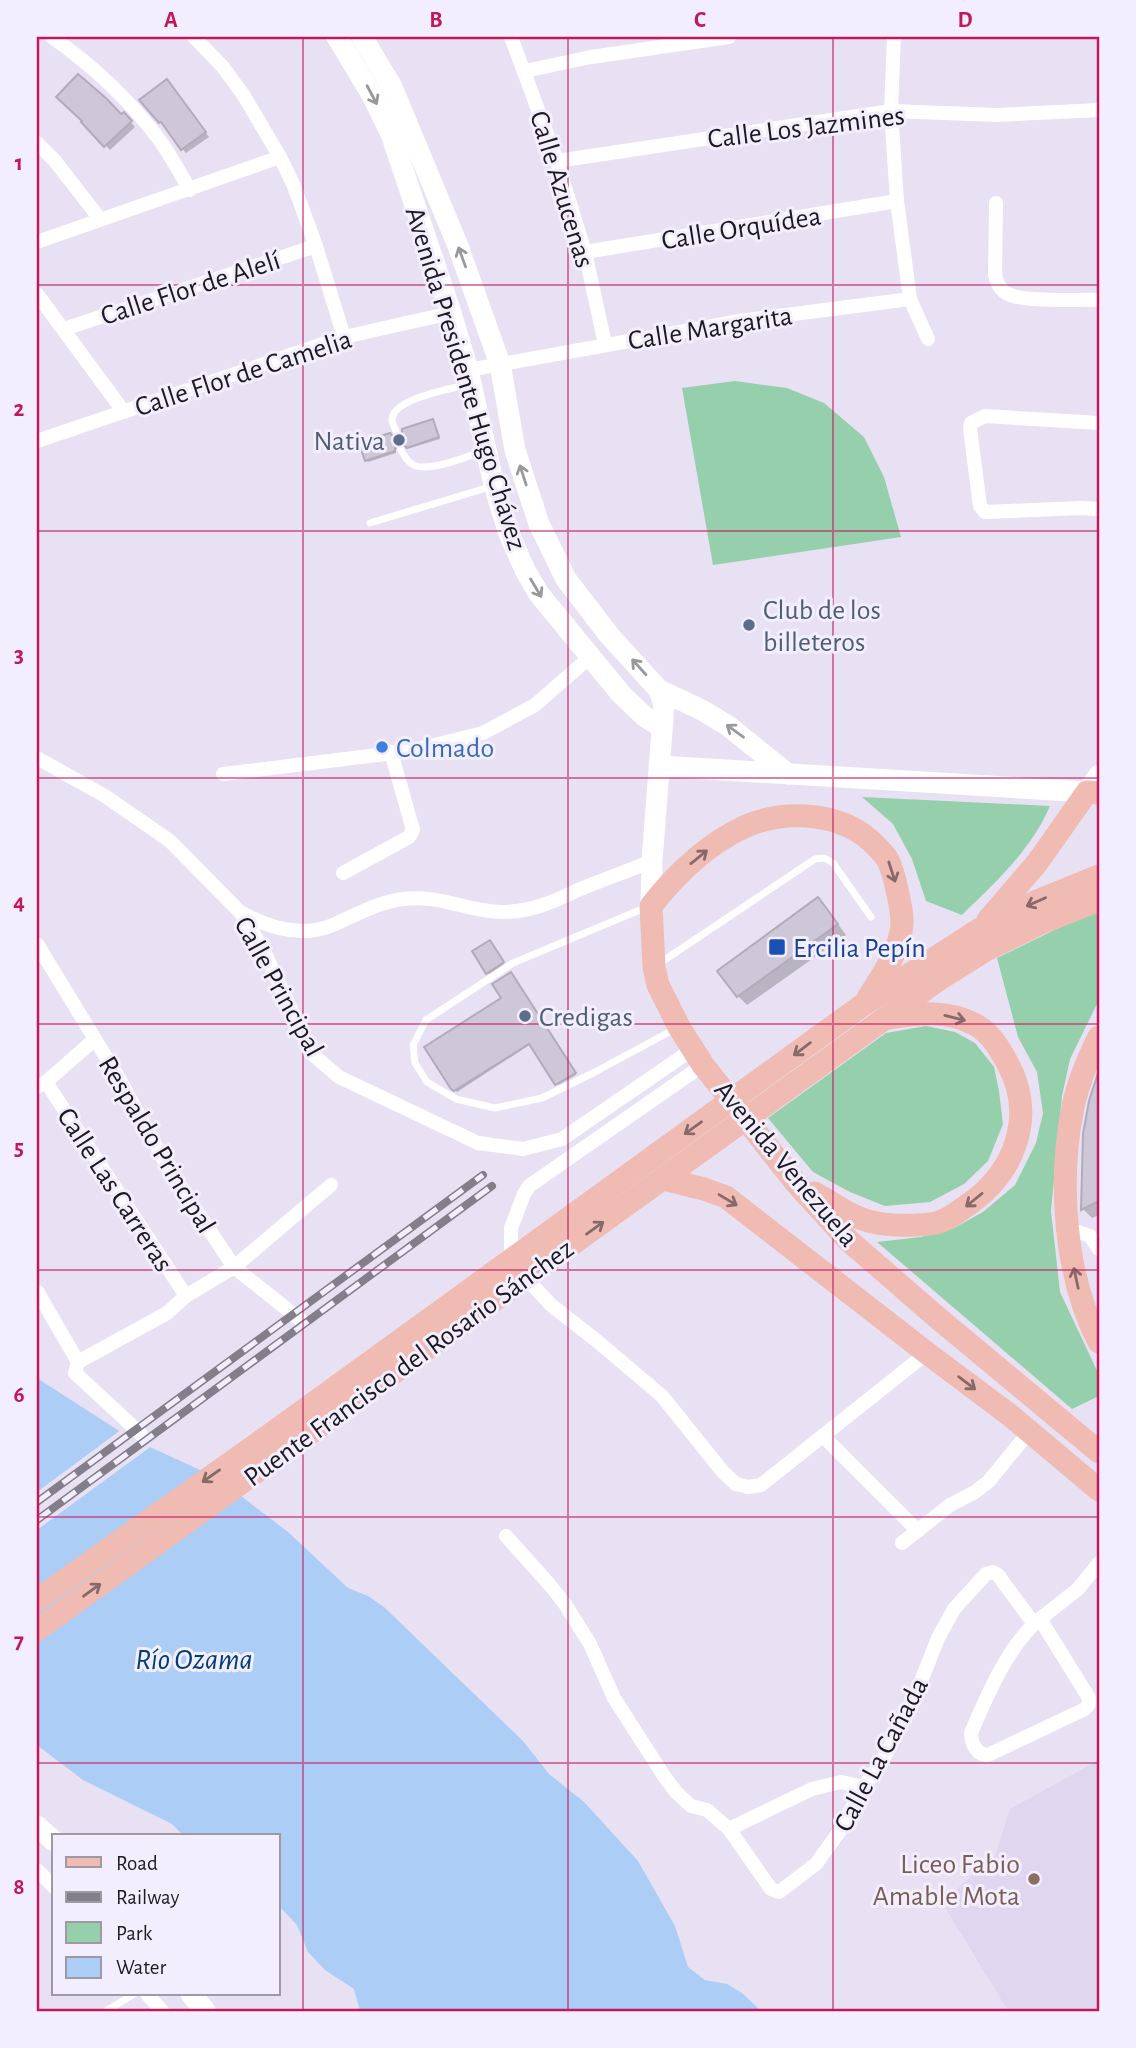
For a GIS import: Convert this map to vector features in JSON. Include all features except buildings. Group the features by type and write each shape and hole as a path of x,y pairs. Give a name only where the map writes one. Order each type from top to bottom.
{"main road":[{"name":"Avenida Presidente Hugo Chávez","path":"337,37 372,95 391,134 451,313 509,534 539,594 621,694 644,716 661,727"},
{"name":"Avenida Presidente Hugo Chávez","path":"362,37 392,87 458,246 500,364 515,450 539,524 566,579 610,635 659,690"},
{"path":"651,906 664,705 659,690"},
{"path":"659,690 727,725 788,774"},
{"path":"659,766 1095,786"},
{"path":"980,929 1037,863 1095,786"},
{"path":"651,906 666,887 699,856 745,827 773,818 802,817 828,818 850,825 871,840 887,858 900,901 902,929 895,955 864,1004"},
{"path":"980,929 1035,902 1099,876"},
{"name":"Puente Francisco del Rosario Sánchez","path":"37,1630 938,980 986,950 1041,923 1099,900"},
{"name":"Avenida Venezuela","path":"651,906 654,967 658,985 679,1027 698,1057 796,1183 848,1240 1099,1452"},
{"name":"Puente Francisco del Rosario Sánchez","path":"37,1601 864,1004 980,929"},
{"path":"796,1183 851,1215 877,1223 937,1223 977,1199 1004,1167 1016,1147 1021,1102 1016,1078 993,1039 976,1024 956,1017 933,1013 887,1018"},
{"path":"827,1031 838,1053"},
{"path":"1099,1037 1087,1062 1073,1105 1066,1152 1067,1228 1080,1298 1099,1342"},
{"path":"664,1179 726,1197 1010,1416 1099,1490"},
{"path":"37,1826 52,1839"},
{"path":"193,1996 205,2011"}],"street":[{"path":"52,37 108,81 130,104 160,141 190,190"},
{"path":"194,37 237,86 280,157 294,186 316,246 344,337"},
{"name":"Calle Azucenas","path":"511,37 557,162 584,252 605,344"},
{"path":"525,71 591,57 729,37"},
{"path":"894,37 891,111 897,201 910,299 928,339"},
{"name":"Calle Los Jazmines","path":"557,162 891,111 997,115 1099,110"},
{"path":"37,143 55,161 100,219"},
{"path":"37,242 280,157"},
{"name":"Calle Orquídea","path":"584,252 897,201"},
{"path":"996,203 995,275 998,286 1018,298 1099,300"},
{"name":"Calle Flor de Alelí","path":"64,329 316,246"},
{"path":"37,294 124,412"},
{"name":"Calle Margarita","path":"469,377 500,364 605,344 740,321 910,299"},
{"name":"Calle Flor de Camelia","path":"37,441 344,337 451,313"},
{"path":"1099,423 985,416 971,423 970,428 980,506 985,512 1099,509"},
{"path":"223,774 410,751 483,733 535,705 590,657"},
{"path":"343,873 409,836 413,830 391,752"},
{"name":"Calle Principal","path":"37,758 105,796 170,841 241,913 263,949 312,1054 339,1077 478,1143 523,1149 562,1139 698,1057"},
{"path":"241,913 272,928 302,931 331,926 372,907 408,898 445,900 495,912 522,911 548,904 652,861"},
{"name":"Respaldo Principal","path":"37,947 120,1080 168,1168 234,1267 303,1322"},
{"path":"41,1085 94,1040"},
{"path":"698,1057 529,1186 511,1228 511,1248 527,1279 551,1305 662,1395 723,1472 736,1484 748,1488 761,1485 927,1353"},
{"name":"Calle Las Carreras","path":"41,1085 186,1296"},
{"path":"78,1362 167,1313 186,1296 234,1267 331,1185"},
{"path":"1067,1228 1095,1234 1099,1249"},
{"path":"37,1291 78,1362 75,1373 142,1434"},
{"path":"902,1543 950,1506 989,1481 1029,1432"},
{"path":"823,1436 918,1531"},
{"path":"506,1536 565,1604 590,1644 614,1698 664,1776 691,1806 707,1810 729,1829 812,1789 841,1782 863,1787"},
{"path":"1037,1621 1088,1698 1089,1704 1085,1709 983,1755 977,1752 971,1740 971,1733 992,1684 1024,1635 1037,1621 1078,1589 1099,1563"},
{"name":"Calle La Cañada","path":"729,1829 771,1889 779,1892 816,1864 839,1832 911,1707 938,1638 954,1609 986,1574 998,1574 1037,1621"},
{"path":"37,1870 52,1885"},
{"path":"149,1996 162,2011"}],"lane":[{"path":"396,431 392,419 395,411 406,401 469,377"},
{"path":"401,450 407,461 417,466 431,466 486,451"},
{"path":"370,523 494,485"},
{"path":"654,967 815,859 824,858 833,863 871,917"},
{"path":"651,906 513,963 426,1020 413,1045 415,1062 427,1082 456,1099 495,1108 542,1098 679,1027"},
{"path":"106,2011 131,1996"}],"shaded area":[{"name":"Liceo Fabio Amable Mota","path":"1099,1760 1099,2011 1008,2011 942,1902 995,1856 1010,1809"}],"green space":[{"path":"735,381 787,388 824,403 864,437 884,477 901,537 713,565 682,388"},
{"path":"862,797 1050,806 1023,851 962,915 926,901 912,859 893,824"},
{"path":"1099,911 1099,1000 1070,1059 1062,1096 1051,1211 1060,1292 1099,1375 1099,1396 1072,1409 877,1242 921,1237 954,1228 983,1212 1015,1185 1036,1143 1043,1113 1037,1072 1018,1037 997,958"},
{"path":"926,1026 955,1032 975,1043 994,1067 1003,1124 988,1161 964,1184 930,1202 885,1206 850,1192 813,1172 768,1118 886,1033"}],"water":[{"name":"Río Ozama","path":"37,1378 130,1438 198,1469 232,1489 288,1532 348,1588 368,1596 384,1607 523,1741 549,1774 584,1802 638,1861 675,1926 688,1967 705,1980 727,1984 742,1993 761,2011 360,2011 354,1989 325,1970 308,1952 297,1925 280,1907 280,1834 182,1834 172,1824 83,1780 37,1745"}],"pier":[{"path":"122,1429 153,1445 37,1530 37,1492"}],"railway":[{"path":"37,1502 483,1175"},
{"path":"37,1520 492,1186"}],"place":[{"name":"Nativa","path":"399,440"},
{"name":"Club de los billeteros","path":"749,625"},
{"name":"Colmado","path":"382,747"},
{"name":"Ercilia Pepín","path":"777,947"},
{"name":"Credigas","path":"525,1016"},
{"name":"Liceo Fabio Amable Mota","path":"1034,1879"}]}
